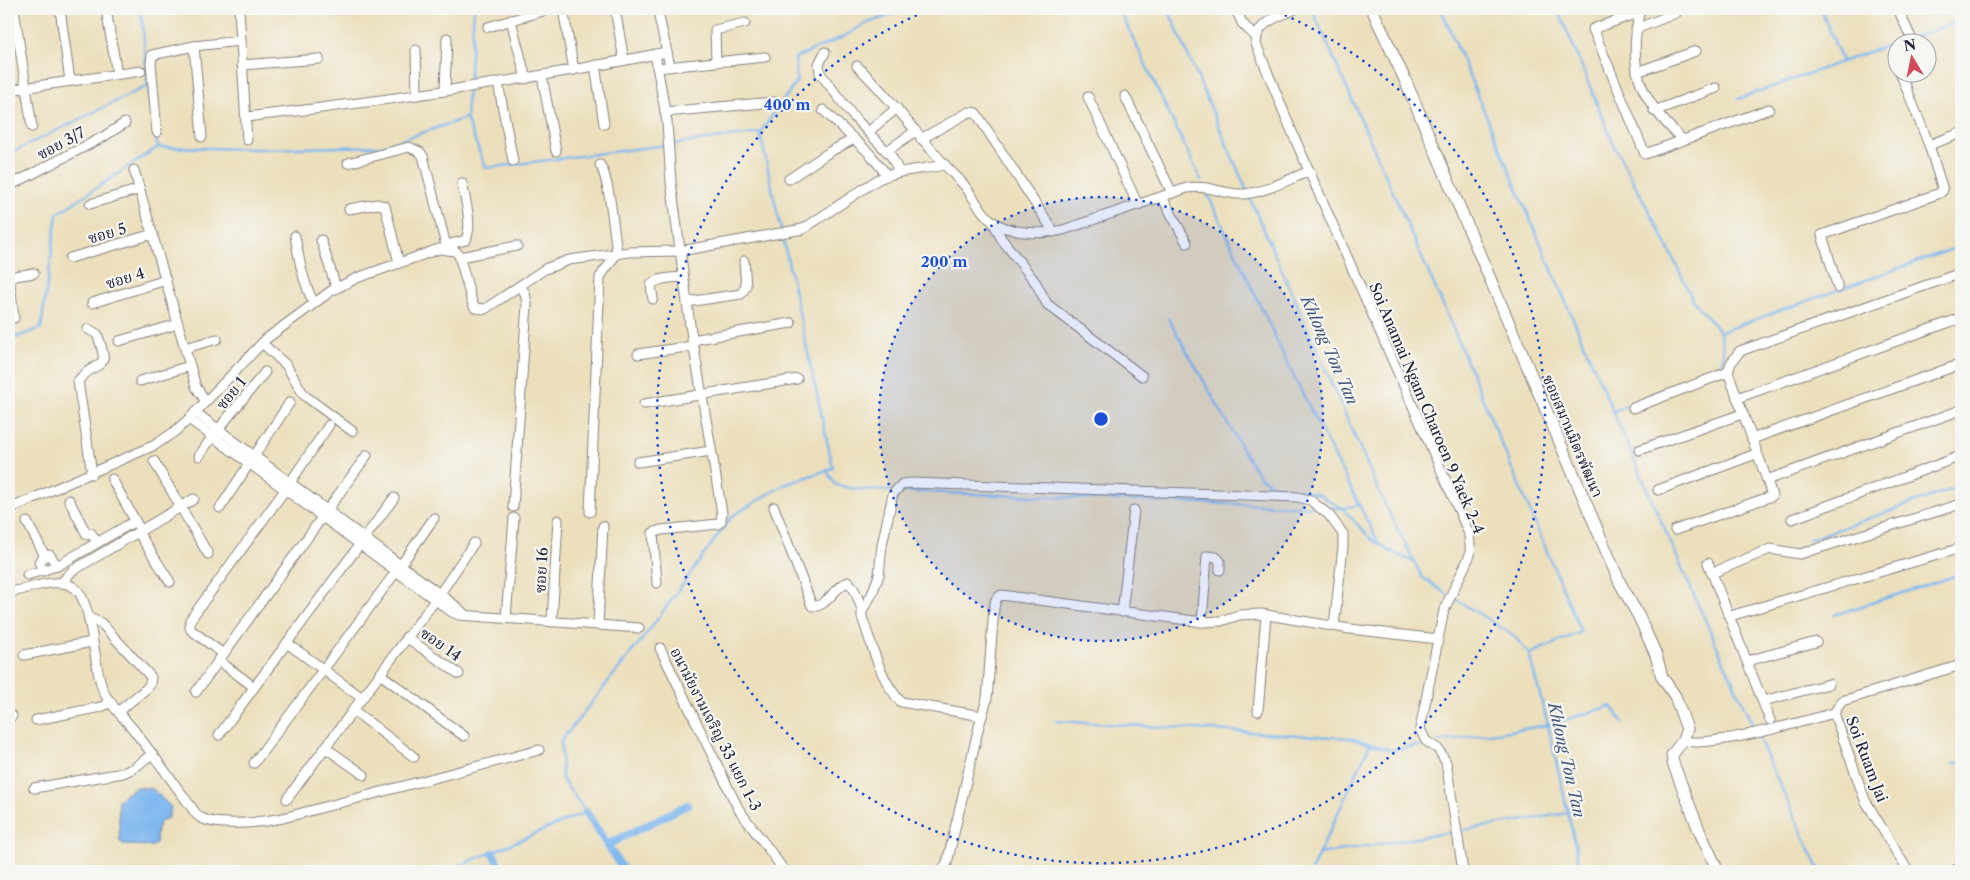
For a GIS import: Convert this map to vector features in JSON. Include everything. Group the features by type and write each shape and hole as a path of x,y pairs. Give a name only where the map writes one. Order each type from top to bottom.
{"street":[{"path":"14,9 32,127"},
{"path":"60,9 70,81"},
{"path":"106,9 117,74"},
{"path":"239,9 248,140"},
{"path":"488,27 550,9"},
{"path":"563,9 574,70"},
{"path":"615,9 624,60"},
{"path":"1236,9 1242,23 1256,37 1264,23 1295,9"},
{"name":"ซอยสมานมิตรพัฒนา","path":"1372,9 1406,82 1620,583 1654,650 1662,678 1675,696 1687,729 1683,740 1672,755 1672,763 1718,871"},
{"path":"1898,9 1908,32"},
{"path":"1640,10 1634,49 1637,72 1642,88 1654,111 1683,140"},
{"path":"1640,10 1593,29 1645,154 1769,109"},
{"path":"1636,30 1676,13"},
{"path":"659,17 670,66"},
{"path":"511,20 526,79"},
{"path":"716,61 715,30 746,23"},
{"name":"Soi Anamai Ngam Charoen 9 Yaek 2-4","path":"1256,37 1259,50 1310,171 1468,531 1471,547 1470,555 1450,596 1438,639 1420,729 1426,742 1438,749 1446,762 1463,871"},
{"path":"445,91 447,38"},
{"path":"157,132 151,57 158,52 240,40"},
{"path":"194,46 202,138"},
{"path":"416,50 417,95"},
{"path":"1637,72 1696,51"},
{"path":"246,117 478,87 667,52"},
{"path":"825,52 819,64 820,73 868,132 892,158 899,172"},
{"path":"655,54 669,138 671,182 692,343 722,513 721,521 718,524 654,533 658,583"},
{"path":"658,68 765,57"},
{"path":"242,65 319,59"},
{"path":"595,66 604,124"},
{"path":"857,66 875,83 918,136 962,183 986,215 1001,226 1014,229 1054,232 1187,188 1200,186 1248,193 1310,171"},
{"path":"9,90 140,71"},
{"path":"542,76 556,151"},
{"path":"1838,288 1822,235 1940,193 1943,190 1929,145 1904,82"},
{"path":"498,83 513,161"},
{"path":"1654,111 1716,88"},
{"path":"1125,96 1172,193"},
{"path":"1088,97 1138,205"},
{"path":"665,112 774,102"},
{"path":"868,132 897,108"},
{"path":"823,110 870,153 887,174"},
{"path":"887,152 969,112 976,113 1054,232"},
{"name":"ซอย 3/7","path":"9,186 103,137 125,123"},
{"path":"1929,145 1961,133"},
{"path":"789,179 831,151 854,139"},
{"path":"348,163 409,147 420,152 423,156 447,247"},
{"path":"447,247 454,250 460,257 475,308 485,309 490,308 545,269 558,263 616,253 680,251 784,234 803,229 887,174 945,165"},
{"path":"590,512 600,277 616,253 609,198 604,172 600,166"},
{"path":"134,170 196,387 206,400"},
{"path":"9,509 154,445 192,416 262,343 336,287 466,240 469,222 462,183"},
{"path":"90,204 140,190"},
{"path":"1162,197 1187,244"},
{"path":"349,209 377,204 385,206 399,263"},
{"path":"993,221 1000,238 1036,283 1047,304 1142,376"},
{"name":"ซอย 5","path":"70,258 153,234"},
{"path":"295,236 302,269 314,303"},
{"path":"322,240 336,287"},
{"path":"460,257 517,246"},
{"path":"687,302 740,294 746,286 744,261"},
{"path":"14,318 9,276 34,273"},
{"path":"1675,530 1772,496 1728,372 1740,351 1961,273"},
{"path":"653,299 652,285 658,280 683,277"},
{"name":"ซอย 4","path":"92,303 166,280"},
{"path":"513,507 527,304 525,293 521,287"},
{"path":"1737,398 1961,318"},
{"path":"638,354 791,323"},
{"path":"120,341 178,324"},
{"path":"88,329 97,334 104,355 102,362 78,381 92,474"},
{"path":"185,348 217,339"},
{"path":"262,343 286,365 304,395 352,431"},
{"path":"1752,439 1961,364"},
{"path":"140,381 190,366"},
{"name":"ซอย 1","path":"199,456 264,372"},
{"path":"1633,408 1728,372"},
{"path":"644,404 797,379"},
{"path":"220,508 290,402"},
{"path":"1767,480 1961,410"},
{"path":"1639,450 1742,414"},
{"path":"192,416 248,463 287,487 437,597 460,609 465,615 639,628"},
{"path":"254,687 192,630 190,620 287,487 329,425"},
{"path":"215,434 254,455 287,487"},
{"path":"638,462 711,451"},
{"path":"1658,490 1756,454"},
{"path":"196,692 366,455"},
{"path":"1792,519 1961,456"},
{"path":"154,461 208,554"},
{"path":"112,479 139,531 170,582"},
{"path":"862,609 872,594 879,575 889,507 893,494 902,484 1048,487 1297,497 1310,500 1329,515 1343,534 1344,544 1334,626"},
{"path":"61,583 72,571 194,498"},
{"path":"219,735 394,498"},
{"path":"69,500 87,535"},
{"path":"1712,573 1770,549 1800,554 1961,504"},
{"path":"774,506 812,606 822,604 844,584 850,582 862,609 862,617 893,694 901,702 982,716"},
{"path":"1122,612 1134,510"},
{"path":"254,763 434,518"},
{"path":"506,618 514,518"},
{"name":"ซอย 16","path":"552,622 558,520"},
{"path":"27,575 57,566 135,521"},
{"path":"27,522 45,556"},
{"path":"598,625 603,526"},
{"path":"87,548 82,540 87,535 91,533 98,542"},
{"path":"287,799 437,597 474,542"},
{"path":"1730,616 1961,548"},
{"path":"44,571 39,562 45,556 50,555 57,566"},
{"path":"1202,622 1207,556 1216,557 1220,560 1220,570"},
{"path":"1708,563 1771,724"},
{"path":"9,592 61,583 74,587 82,595 89,618 100,682 106,697 119,711 197,815 211,822 263,821 283,818 539,750"},
{"path":"941,871 947,863 987,699 994,608 996,599 1001,595 1202,622 1221,622 1238,615 1266,615 1438,639"},
{"path":"1258,711 1266,615"},
{"path":"89,618 101,623 151,677 147,688 119,711"},
{"name":"ซอย 14","path":"406,637 459,674"},
{"path":"24,655 92,642"},
{"path":"1747,661 1816,642"},
{"path":"287,643 362,698"},
{"name":"อนามัยงามเจริญ 33 แยก 1-3","path":"660,648 738,808 773,853 784,871"},
{"path":"1834,713 1842,702 1961,665"},
{"path":"380,674 464,736"},
{"path":"1763,701 1829,684"},
{"path":"36,720 101,707 111,702"},
{"path":"353,710 414,757"},
{"name":"Soi Ruam Jai","path":"1683,740 1702,743 1739,736 1771,724 1834,713 1865,800 1908,871"},
{"path":"326,748 364,775"},
{"path":"34,788 123,773 134,768 152,754"},
{"path":"1952,871 1961,868"}],"water":[{"path":"137,787 153,789 171,807 168,818 159,825 156,843 153,846 125,845 120,842 118,800"}],"waterway":[{"path":"140,9 151,109"},
{"path":"469,85 474,9"},
{"path":"468,90 466,118 486,168 760,133 797,81 795,58 843,37 865,24 908,9"},
{"path":"1119,9 1201,180"},
{"name":"Khlong Ton Tan","path":"1168,9 1247,191"},
{"name":"Khlong Ton Tan","path":"1312,9 1446,312 1581,632 1529,654 1548,725 1581,871"},
{"path":"1441,9 1626,442 1820,871"},
{"path":"1558,9 1614,145 1663,237 1693,300 1720,332 1724,356 1720,365 1612,412"},
{"path":"1821,9 1842,61"},
{"path":"1929,32 1961,21"},
{"path":"1738,99 1888,45"},
{"path":"9,154 147,86"},
{"path":"9,340 41,328 57,214 158,147 255,149 383,146 466,118"},
{"path":"447,871 586,812 562,779 561,741 651,628 732,516 784,485 833,468 760,133"},
{"path":"155,134 158,147"},
{"path":"1207,193 1295,379 1379,544"},
{"name":"Khlong Ton Tan","path":"1249,196 1382,498 1422,577 1448,595"},
{"path":"1720,332 1961,246"},
{"path":"1168,318 1260,477 1274,486 1318,494 1342,508 1371,539 1390,551 1414,562"},
{"path":"826,470 836,485 856,489 891,491"},
{"path":"1808,540 1961,486"},
{"path":"899,491 1313,507"},
{"path":"1324,508 1342,508 1359,505"},
{"path":"1834,615 1961,574"},
{"name":"Khlong Ton Tan","path":"1452,597 1513,635 1529,654"},
{"path":"1438,742 1548,725 1611,706 1623,723"},
{"path":"1056,721 1349,738 1392,750 1422,745"},
{"path":"1311,871 1370,744"},
{"path":"1953,764 1961,762"},
{"path":"607,845 687,805"},
{"path":"586,812 624,871"},
{"path":"1464,830 1568,813"},
{"path":"1319,854 1452,832"},
{"path":"493,853 502,871"}]}
